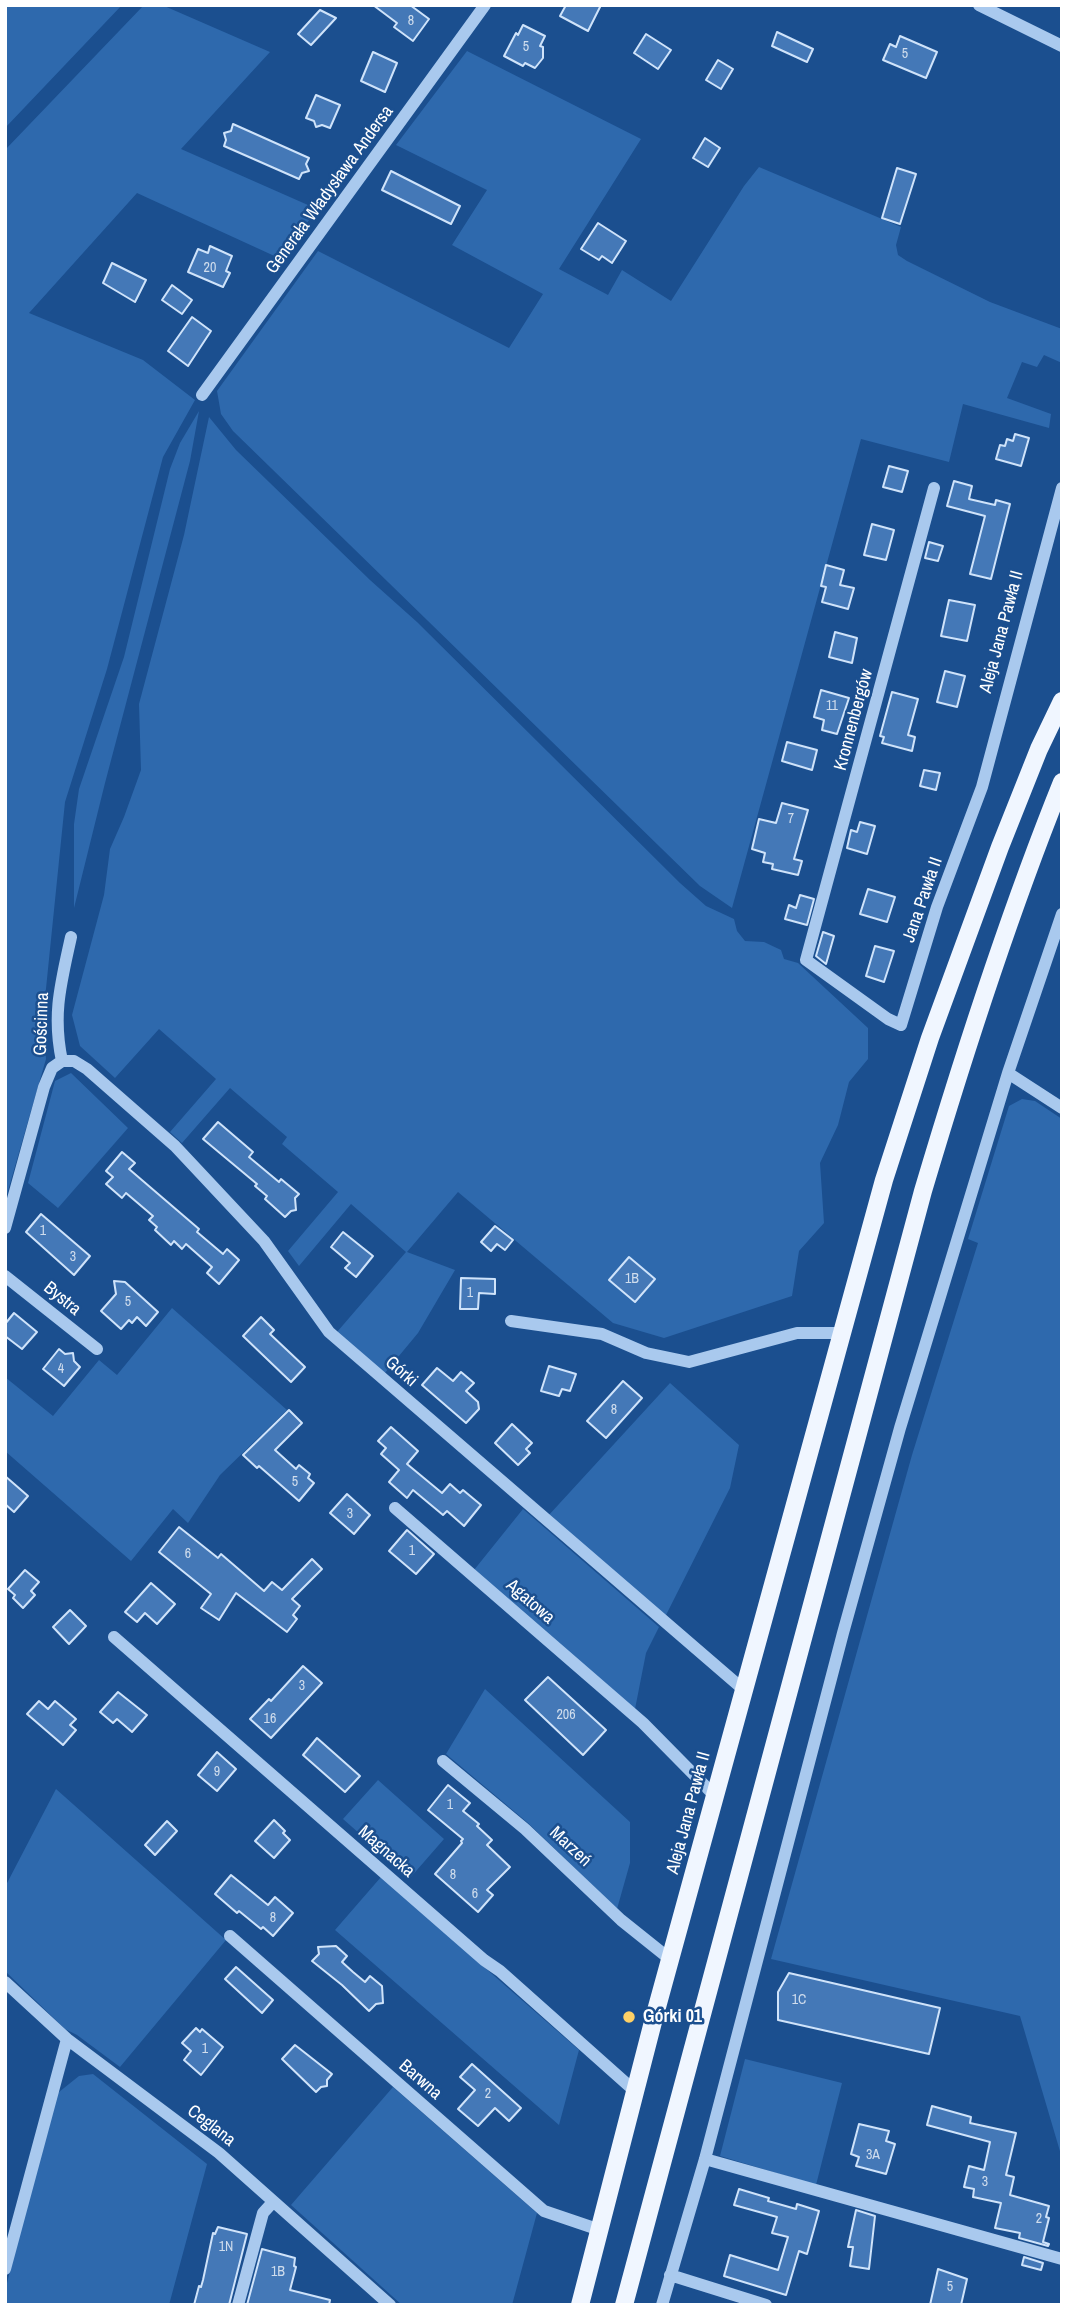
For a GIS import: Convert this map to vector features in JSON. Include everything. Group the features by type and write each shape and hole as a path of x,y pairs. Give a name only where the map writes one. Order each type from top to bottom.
{"main road":[{"name":"Aleja Jana Pawła II","path":"580,2305 671,1960 884,1180 930,1038 1000,847 1039,749 1062,701"},
{"path":"624,2305 909,1241 963,1057 1033,854 1062,782"}],"street":[{"name":"Generała Władysława Andersa","path":"202,396 485,5"},
{"path":"979,5 1062,46"},
{"name":"Kronnenbergów","path":"901,1025 888,1019 806,960 934,488"},
{"name":"Aleja Jana Pawła II","path":"982,787 1062,488"},
{"name":"Jana Pawła II","path":"901,1025 937,907 982,787"},
{"path":"662,2305 705,2159 893,1453 1008,1073 1062,914"},
{"name":"Gościnna","path":"5,1228 44,1087 52,1068 62,1061 57,1036 57,1011 71,937"},
{"name":"Górki","path":"62,1061 74,1061 87,1069 175,1146 264,1241 328,1332 744,1690"},
{"path":"1008,1073 1062,1108"},
{"name":"Bystra","path":"5,1276 97,1349"},
{"path":"511,1321 602,1334 646,1353 689,1362 797,1333 842,1333"},
{"name":"Agatowa","path":"395,1508 643,1723 716,1797"},
{"name":"Magnacka","path":"114,1637 463,1942 568,2030 636,2093"},
{"name":"Marzeń","path":"443,1761 525,1829 621,1920 671,1960"},
{"name":"Barwna","path":"230,1936 544,2211 600,2230"},
{"name":"Ceglana","path":"5,1982 67,2039 219,2153 390,2305"},
{"path":"5,2269 67,2039"},
{"path":"705,2159 1062,2259"},
{"path":"239,2305 263,2213 273,2202"},
{"path":"670,2275 766,2305"}],"shaded area":[{"path":"5,5 122,5 5,128"},
{"path":"144,5 162,5 270,52 181,149 317,209 281,259 137,193 29,313 143,360 195,400 163,457 107,669 65,802 43,1018 46,1059 5,1201 5,150"},
{"path":"467,51 641,139 559,269 608,295 622,270 671,301 744,186 759,167 901,227 896,245 898,255 907,261 990,302 1062,329 1062,363 1044,355 1037,367 1022,362 1007,398 1051,414 1049,428 963,404 949,462 861,439 732,908 700,886 233,431 221,414 217,391 318,251 509,348 543,294 452,245 487,190 396,145"},
{"path":"199,411 190,461 74,908 74,824 79,789 124,657 170,469 180,443"},
{"path":"209,417 236,450 417,622 680,883 706,906 734,919 737,931 745,941 764,942 781,950 784,959 798,963 868,1028 868,1059 849,1082 838,1125 820,1163 824,1223 799,1251 792,1296 664,1338 613,1323 458,1192 407,1252 455,1270 418,1333 384,1374 337,1332 406,1252 351,1204 299,1266 288,1251 338,1192 282,1144 287,1137 230,1088 182,1143 170,1132 216,1079 159,1029 115,1078 80,1046 72,1015 104,895 110,849 141,770 139,704 184,535"},
{"path":"71,1073 128,1128 58,1208 28,1183 55,1081"},
{"path":"1022,1099 1035,1101 1062,1119 1062,2158 1020,2016 771,1959 912,1455 978,1243 968,1239 1009,1106"},
{"path":"172,1308 287,1410 220,1475 188,1523 173,1509 131,1561 5,1451 5,1377 53,1416 99,1360 117,1375"},
{"path":"670,1383 739,1445 730,1488 665,1617 548,1516"},
{"path":"523,1509 659,1627 646,1653 635,1709 474,1570"},
{"path":"485,1689 630,1822 630,1863 617,1909 528,1823 446,1754"},
{"path":"378,1780 444,1839 410,1878 343,1819"},
{"path":"56,1789 226,1940 120,2067 65,2029 5,1971 5,1887"},
{"path":"381,1877 579,2050 559,2125 335,1930"},
{"path":"745,2059 842,2083 816,2185 720,2156"},
{"path":"93,2074 207,2164 169,2305 5,2305 5,2291 54,2096 79,2076"},
{"path":"393,2087 537,2213 512,2305 402,2305 291,2205"}],"building":[{"path":"373,5 410,5 429,19 413,41 394,27 397,23"},
{"path":"566,5 601,5 588,31 560,16"},
{"path":"320,10 336,18 311,45 298,34"},
{"path":"523,25 545,36 540,46 543,47 543,58 535,68 525,63 523,66 504,56"},
{"path":"777,32 813,49 807,62 772,46"},
{"path":"646,34 671,50 658,69 634,53"},
{"path":"900,36 937,52 926,78 883,60 890,44 896,47"},
{"path":"373,52 397,63 385,92 361,81"},
{"path":"718,60 733,69 721,89 706,80"},
{"path":"316,95 340,105 330,128 322,125 316,127 314,121 306,118"},
{"path":"233,124 309,158 306,164 309,171 302,173 299,179 224,146 224,133 231,131"},
{"path":"705,138 720,148 708,167 693,158"},
{"path":"897,168 916,174 900,224 882,218"},
{"path":"391,171 460,206 451,224 382,190"},
{"path":"598,223 626,241 612,263 602,256 599,260 581,249"},
{"path":"210,246 232,256 226,271 230,273 223,287 188,272 198,249 208,253"},
{"path":"112,263 146,280 135,302 103,283"},
{"path":"172,285 192,300 182,314 162,300"},
{"path":"192,317 211,331 188,366 168,351"},
{"path":"1015,434 1029,438 1021,466 996,459 1000,445 1005,446 1007,439 1013,441"},
{"path":"889,466 908,471 902,492 883,487"},
{"path":"954,481 972,486 969,499 995,505 996,500 1010,504 991,579 970,574 985,516 947,506"},
{"path":"872,524 894,530 886,560 864,555"},
{"path":"929,542 943,546 938,561 925,558"},
{"path":"826,565 844,570 840,585 854,588 848,609 822,602 826,587 821,586"},
{"path":"949,600 975,605 967,641 941,636"},
{"path":"835,632 857,638 852,663 829,657"},
{"path":"945,671 965,676 957,707 937,702"},
{"path":"821,690 849,698 837,734 822,730 824,720 814,717"},
{"path":"892,692 918,699 908,735 915,737 912,751 882,743 884,737 880,736"},
{"path":"787,742 817,750 812,770 782,761"},
{"path":"924,770 940,773 936,790 920,786"},
{"path":"782,803 808,810 794,859 802,861 798,875 772,869 773,864 763,862 765,853 752,849 759,819 776,823"},
{"path":"860,822 875,826 867,854 847,848 851,830 857,832"},
{"path":"868,889 895,897 887,922 860,914"},
{"path":"800,895 814,899 807,925 785,919 789,905 796,908"},
{"path":"823,932 834,936 826,964 816,956"},
{"path":"875,946 894,951 884,982 866,976"},
{"path":"218,1122 253,1152 249,1157 279,1182 281,1179 299,1194 295,1198 296,1210 285,1217 265,1199 267,1196 255,1186 257,1184 203,1139"},
{"path":"122,1152 135,1163 129,1169 199,1229 197,1232 223,1254 227,1249 239,1260 219,1284 207,1273 212,1267 186,1244 182,1249 174,1241 171,1245 155,1230 157,1227 149,1220 153,1216 126,1193 122,1198 106,1184 113,1177 106,1171"},
{"path":"41,1214 90,1256 74,1275 26,1232"},
{"path":"495,1226 513,1240 505,1250 497,1244 491,1251 481,1242"},
{"path":"343,1232 373,1256 356,1277 345,1268 350,1263 331,1247"},
{"path":"629,1257 655,1279 635,1302 609,1280"},
{"path":"461,1278 495,1279 495,1294 479,1293 478,1309 460,1309"},
{"path":"114,1281 125,1282 158,1312 146,1326 137,1317 132,1323 129,1320 121,1329 101,1311 116,1294"},
{"path":"14,1313 37,1332 22,1349 5,1336 5,1324"},
{"path":"261,1317 274,1330 270,1334 305,1367 291,1382 243,1336"},
{"path":"59,1349 65,1354 73,1353 74,1361 80,1367 64,1386 43,1369"},
{"path":"549,1366 576,1374 570,1391 562,1389 559,1396 541,1391"},
{"path":"437,1368 453,1381 461,1372 474,1383 466,1391 478,1402 479,1409 466,1423 422,1385"},
{"path":"623,1381 642,1398 606,1438 587,1421"},
{"path":"289,1410 302,1423 275,1450 296,1469 299,1465 310,1474 308,1478 314,1483 299,1501 243,1455"},
{"path":"512,1424 532,1443 526,1449 530,1453 518,1465 495,1443"},
{"path":"391,1427 418,1451 407,1464 442,1493 450,1484 460,1493 463,1490 481,1505 464,1526 447,1511 443,1515 413,1490 407,1498 389,1482 399,1470 381,1454 386,1448 378,1441"},
{"path":"5,1476 28,1496 14,1512 5,1504"},
{"path":"347,1494 370,1515 354,1534 330,1513"},
{"path":"179,1527 218,1558 221,1554 264,1591 272,1582 282,1590 312,1559 322,1569 292,1599 300,1606 293,1615 297,1619 287,1632 236,1593 219,1620 201,1608 211,1594 159,1552"},
{"path":"407,1530 434,1554 416,1574 389,1551"},
{"path":"25,1570 39,1582 31,1591 35,1595 23,1608 8,1589"},
{"path":"151,1583 175,1604 157,1624 145,1613 137,1622 125,1612"},
{"path":"70,1610 86,1626 69,1644 53,1627"},
{"path":"303,1666 322,1683 271,1738 250,1719 269,1699 271,1701"},
{"path":"548,1677 606,1730 583,1755 525,1700"},
{"path":"118,1692 147,1715 132,1732 117,1719 113,1723 100,1712"},
{"path":"39,1701 48,1709 55,1701 76,1719 70,1725 76,1730 63,1745 27,1714"},
{"path":"317,1738 360,1776 345,1792 303,1755"},
{"path":"217,1752 236,1769 217,1791 198,1775"},
{"path":"448,1785 470,1803 463,1811 479,1824 477,1826 492,1840 487,1845 510,1867 487,1890 493,1895 478,1912 435,1874 463,1839 428,1810"},
{"path":"274,1820 290,1840 274,1858 255,1841"},
{"path":"167,1821 177,1831 155,1855 145,1845"},
{"path":"231,1875 268,1905 275,1897 293,1913 273,1936 239,1911 237,1913 215,1894"},
{"path":"336,1946 347,1956 342,1962 353,1972 365,1982 370,1976 382,1986 383,2003 376,2004 369,2011 312,1961 319,1954 318,1947"},
{"path":"236,1967 273,2000 262,2013 225,1979"},
{"path":"789,1973 940,2008 929,2054 778,2020 778,1992"},
{"path":"196,2028 200,2032 202,2029 223,2047 201,2075 184,2060 191,2051 182,2043"},
{"path":"295,2045 332,2074 327,2080 327,2086 316,2092 282,2059"},
{"path":"472,2064 521,2108 509,2121 495,2108 478,2126 458,2109 475,2090 460,2077"},
{"path":"932,2106 971,2117 970,2123 1016,2133 1006,2175 1014,2177 1010,2195 1049,2206 1043,2242 1049,2244 1048,2246 1019,2238 1020,2233 995,2228 1001,2203 973,2197 974,2189 964,2187 969,2166 984,2170 990,2142 927,2125"},
{"path":"859,2124 889,2131 886,2141 895,2144 886,2174 856,2166 859,2157 851,2154"},
{"path":"739,2189 796,2209 797,2204 819,2211 807,2254 799,2251 786,2295 724,2276 730,2255 778,2270 788,2237 772,2233 777,2217 734,2205"},
{"path":"856,2210 875,2216 869,2269 850,2266 853,2247 848,2247"},
{"path":"218,2227 247,2234 229,2305 194,2305 203,2280 213,2233 215,2234"},
{"path":"262,2249 295,2258 296,2267 290,2290 330,2300 329,2305 247,2305"},
{"path":"1024,2257 1043,2263 1041,2270 1022,2265"},
{"path":"938,2269 967,2279 961,2305 930,2305"}],"place":[{"name":"Górki 01","path":"629,2017"}]}
